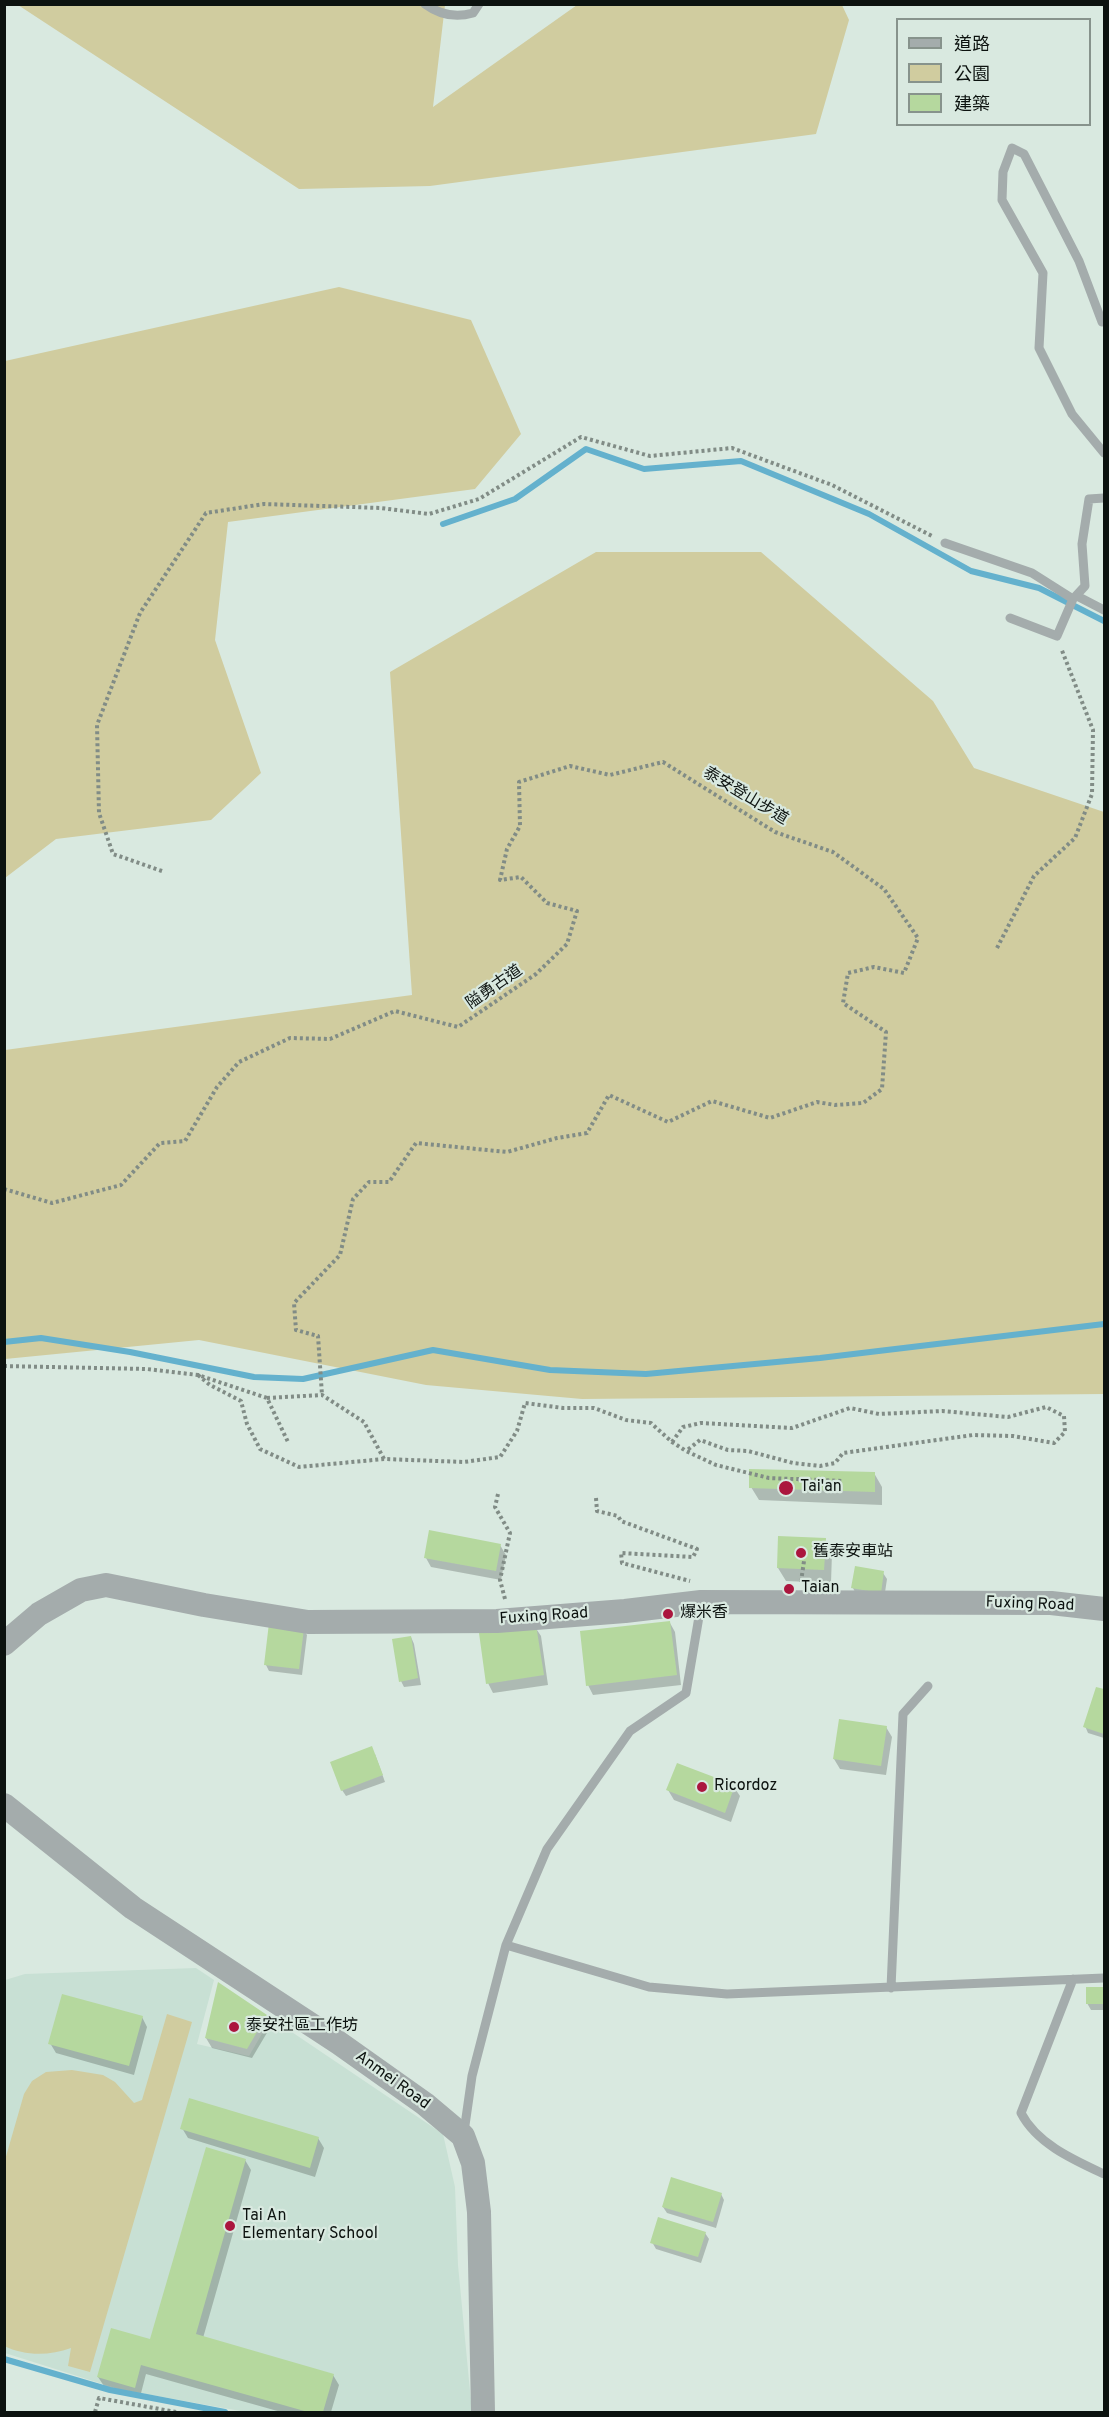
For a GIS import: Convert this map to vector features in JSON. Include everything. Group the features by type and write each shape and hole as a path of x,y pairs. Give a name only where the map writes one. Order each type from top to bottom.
{"street":[{"name":"Fuxing Road","path":"4,1644 39,1614 81,1590 106,1585 204,1605 308,1622 510,1620 699,1603 1051,1603 1104,1609"},
{"name":"Anmei Road","path":"4,1805 133,1908 339,2043 424,2104 463,2136"},
{"path":"463,2136 473,2163 479,2212 483,2412"}],"lane":[{"path":"425,4 433,10 459,17 473,14 479,4"},
{"path":"1104,322 1102,322 1079,261 1024,154 1012,148 1003,172 1002,200 1043,273 1039,348 1072,414 1104,453"},
{"path":"1010,618 1057,636 1075,597 1085,586 1082,544 1089,499 1104,498"},
{"path":"945,543 1032,573 1104,610"},
{"path":"463,2136 472,2076 506,1945 547,1849 630,1731 686,1693 699,1603"},
{"path":"891,1988 903,1714 928,1686"},
{"path":"506,1945 649,1987 727,1994 1104,1978"},
{"path":"1073,1979 1021,2113 1038,2136 1077,2162 1104,2174"}],"path":[{"path":"162,872 113,855 99,813 97,725 140,613 206,513 264,504 381,508 429,514 478,500 581,437 650,456 732,448 832,485 945,543"},
{"path":"997,948 1034,876 1075,838 1092,794 1093,730 1057,636"},
{"name":"泰安登山步道","path":"322,1395 318,1336 296,1330 294,1303 340,1256 353,1199 369,1182 389,1182 416,1143 507,1152 557,1138 587,1133 609,1095 668,1122 712,1101 770,1118 817,1102 835,1105 863,1103 882,1089 886,1032 843,1003 848,973 874,967 904,973 918,938 884,889 833,852 775,832 726,799 663,762 610,775"},
{"name":"隘勇古道","path":"4,1189 52,1203 121,1185 160,1143 185,1141 217,1088 239,1062 290,1038 330,1039 395,1011 458,1027 498,1002 536,974 567,944 578,911 547,903 520,877 500,880 507,849 520,826 519,782 570,766 610,775"},
{"path":"4,1366 147,1369 198,1375 267,1398 322,1395 364,1422 384,1460"},
{"path":"198,1375 210,1385 241,1401 247,1424 260,1449 298,1467 384,1460 464,1462 500,1457 517,1431 525,1403 563,1408 594,1408 626,1420 651,1423 672,1442 716,1465 769,1478 842,1481"},
{"path":"267,1398 288,1442"},
{"path":"672,1442 683,1426 701,1423 792,1428 850,1408 879,1414 942,1411 1008,1418 1046,1407 1064,1416 1065,1432 1054,1443 1013,1436 973,1435 843,1453 835,1463 820,1466 794,1463 748,1451 728,1450 700,1440 686,1451"},
{"path":"498,1494 495,1507 510,1533 500,1580 510,1620"},
{"path":"596,1498 597,1510 618,1516 621,1521 697,1549 693,1557 621,1553 622,1563 693,1581 699,1603"},
{"path":"95,2412 99,2398 176,2412"}],"shaded area":[{"name":"Tai An Elementary School","path":"196,1968 214,1980 197,2044 249,2056 271,2018 443,2134 455,2187 458,2265 472,2412 246,2412 118,2389 5,2353 5,1980 25,1974"}],"green space":[{"path":"18,5 445,5 433,107 577,5 842,5 849,20 816,134 430,186 299,189"},
{"path":"339,287 471,320 521,434 475,489 228,522 215,640 261,773 211,820 56,839 5,878 5,361"},
{"path":"596,552 761,552 933,701 974,768 1104,812 1104,1394 582,1399 426,1385 199,1340 5,1359 5,1050 412,995 390,672"},
{"path":"167,2014 192,2022 90,2372 68,2366 71,2348 37,2354 20,2352 4,2346 5,2160 24,2094 32,2081 46,2072 72,2070 103,2075 115,2082 134,2103 142,2100"}],"building":[{"path":"749,1469 875,1472 875,1492 749,1488"},
{"path":"429,1530 501,1544 496,1571 424,1558"},
{"name":"舊泰安車站","path":"778,1536 826,1538 824,1570 777,1568"},
{"path":"855,1566 884,1571 881,1593 851,1588"},
{"path":"670,1621 677,1675 586,1686 580,1631"},
{"path":"269,1623 304,1628 299,1669 264,1665"},
{"path":"536,1625 544,1675 486,1684 479,1633"},
{"path":"411,1636 418,1678 399,1682 392,1639"},
{"path":"1096,1687 1104,1689 1104,1734 1083,1727"},
{"path":"839,1719 887,1726 881,1766 833,1759"},
{"path":"372,1746 383,1775 341,1791 330,1762"},
{"path":"677,1763 735,1785 725,1813 666,1790"},
{"name":"泰安社區工作坊","path":"218,1982 267,2015 247,2049 205,2038"},
{"path":"1086,1987 1104,1987 1104,2004 1086,2004"},
{"path":"62,1994 143,2016 129,2066 48,2044"},
{"path":"189,2098 319,2137 310,2168 180,2129"},
{"path":"206,2147 246,2159 196,2334 334,2374 323,2412 308,2412 141,2365 135,2388 97,2377 111,2328 150,2339"},
{"path":"671,2177 722,2193 713,2222 662,2207"},
{"path":"658,2217 706,2232 698,2257 650,2243"}],"waterway":[{"path":"443,524 515,499 586,449 644,469 741,461 869,514 971,571 1039,588 1104,621"},
{"path":"4,1342 41,1338 130,1352 254,1377 303,1379 433,1350 550,1370 646,1374 820,1358 1104,1324"},
{"path":"4,2359 110,2390 225,2412"}],"place":[{"name":"Tai'an","path":"786,1488"},
{"name":"舊泰安車站","path":"801,1553"},
{"name":"Taian","path":"789,1589"},
{"name":"爆米香","path":"668,1614"},
{"name":"Ricordoz","path":"702,1787"},
{"name":"泰安社區工作坊","path":"234,2027"},
{"name":"Tai An Elementary School","path":"230,2226"}]}
